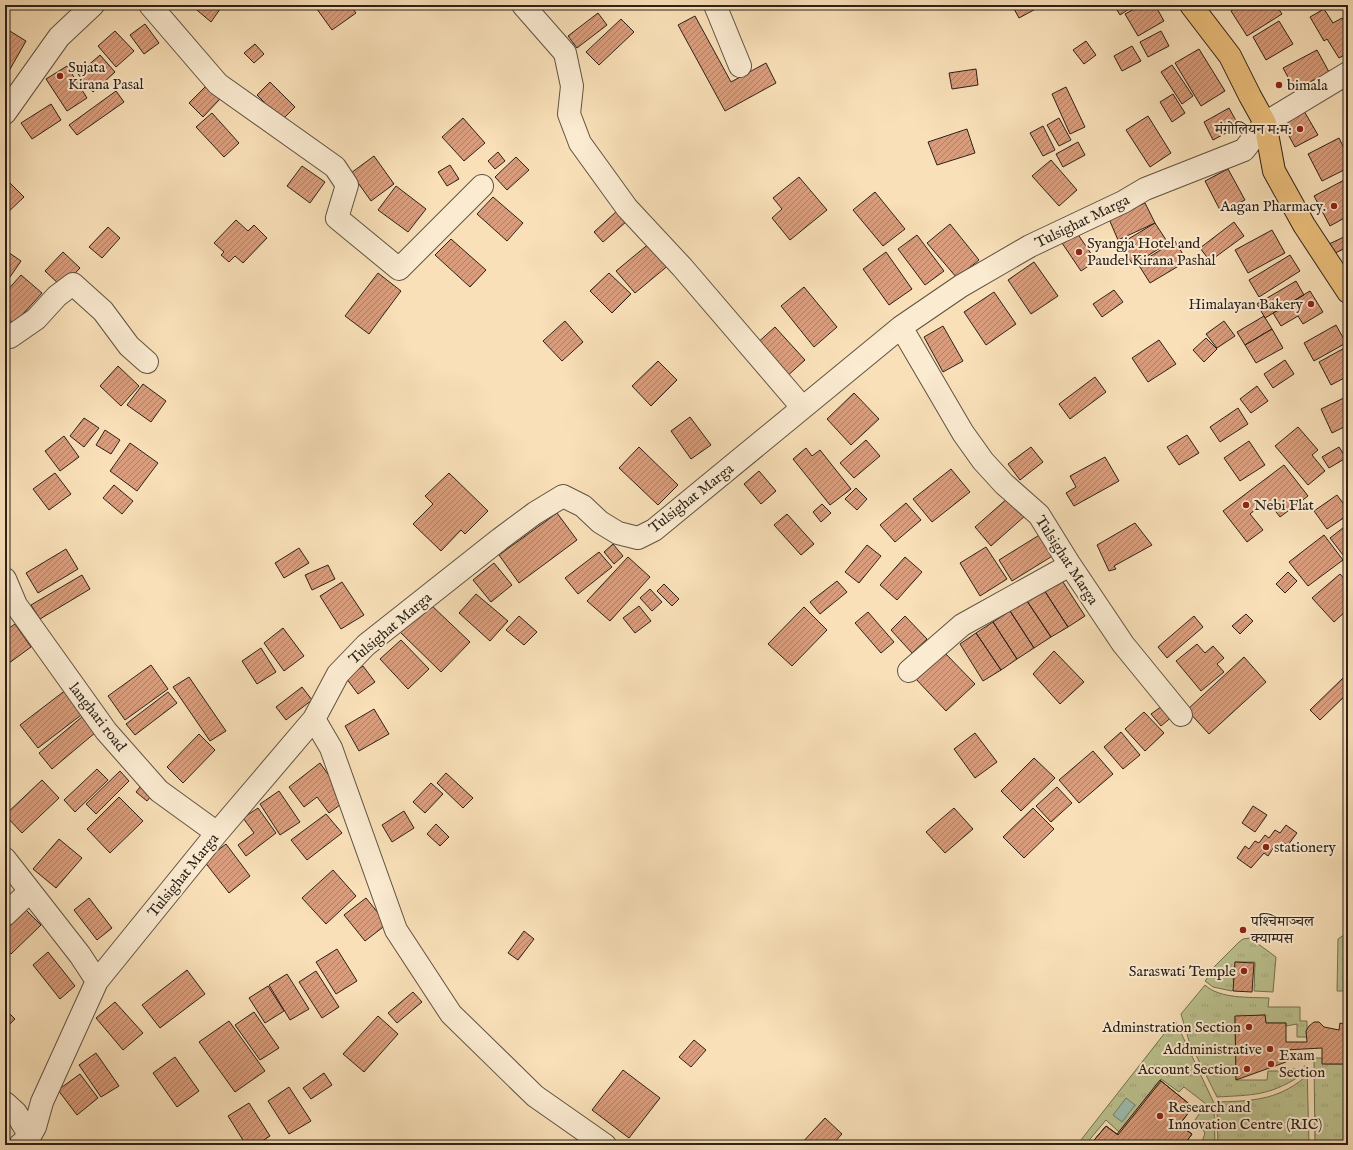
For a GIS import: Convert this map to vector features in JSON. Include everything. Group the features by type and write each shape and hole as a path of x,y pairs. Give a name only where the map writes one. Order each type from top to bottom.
{"main road":[{"path":"1191,5 1230,56 1265,123 1274,171 1304,226 1348,292"}],"street":[{"path":"5,113 59,37 93,5"},
{"path":"150,5 218,84 335,167 347,185 337,218 399,269 482,186"},
{"path":"523,5 565,53 572,86 569,114 580,143 627,208 682,267 802,407"},
{"path":"715,5 740,66"},
{"path":"1265,123 1348,73"},
{"name":"Tulsighat Marga","path":"25,1140 35,1127 42,1102 97,982 217,833 314,719 338,674 366,645 535,512 563,496 583,506 600,522 618,533 638,538 654,530 901,327 961,286 1030,246 1123,202 1145,189 1244,150 1265,123"},
{"path":"5,335 10,337 36,319 57,296 73,284 103,311 129,346 147,362"},
{"name":"Tulsighat Marga","path":"901,327 963,433 983,462 1004,484 1039,515 1070,565 1123,644 1181,715"},
{"path":"910,671 962,625 1070,565"},
{"name":"langhari road","path":"5,579 16,605 106,731 159,791 217,833"},
{"path":"314,719 331,748 396,930 443,1001 452,1014 535,1096 605,1145"},
{"path":"5,859 80,955 97,982"},
{"path":"5,915 30,891"},
{"path":"5,1103 16,1113 25,1140"}],"green space":[{"path":"1344,935 1348,935 1348,991 1337,991 1338,939"},
{"path":"1250,938 1276,957 1273,992 1254,991 1255,962 1235,962 1233,977 1234,989 1232,991 1213,987 1205,981 1212,969 1239,942 1243,939"},
{"path":"1205,985 1211,990 1227,995 1269,998 1268,1007 1300,1007 1300,1021 1307,1021 1307,1037 1297,1037 1297,1024 1286,1026 1286,1023 1266,1023 1265,1015 1235,1017 1236,1080 1267,1080 1268,1071 1287,1071 1288,1069 1300,1069 1300,1076 1289,1083 1269,1091 1250,1095 1217,1097 1189,1041 1181,1014"},
{"path":"1175,1020 1213,1101 1215,1145 1201,1145 1205,1133 1195,1120 1206,1104 1184,1087 1179,1092 1161,1079 1119,1132 1106,1120 1085,1145 1077,1145"},
{"path":"1314,1058 1325,1058 1326,1064 1347,1064 1348,1145 1315,1145"},
{"path":"1304,1066 1307,1066 1309,1145 1218,1145 1217,1107 1215,1102 1251,1100 1283,1091 1294,1086 1304,1078"}],"shaded area":[{"path":"1126,1098 1135,1105 1122,1122 1113,1115"}],"building":[{"path":"191,5 223,5 211,22"},
{"path":"314,5 350,5 356,13 332,30"},
{"path":"1012,5 1043,5 1019,18"},
{"path":"1114,5 1135,5 1120,15"},
{"path":"1142,5 1155,5 1164,21 1138,36 1125,14"},
{"path":"1241,5 1276,5 1282,14 1247,36 1231,11"},
{"path":"1324,9 1333,23 1342,18 1348,28 1348,53 1339,58 1327,39 1324,41 1310,17"},
{"path":"598,13 607,25 577,48 568,36"},
{"path":"695,16 731,82 766,63 776,83 725,111 678,25"},
{"path":"621,19 634,32 599,65 586,52"},
{"path":"1279,21 1293,44 1266,60 1253,37"},
{"path":"145,24 159,43 144,54 130,35"},
{"path":"5,28 26,41 5,78"},
{"path":"115,31 134,51 116,67 98,46"},
{"path":"1161,31 1169,46 1148,57 1140,42"},
{"path":"1086,41 1096,55 1084,64 1073,50"},
{"path":"255,44 264,54 254,63 244,53"},
{"path":"1132,46 1141,61 1122,71 1114,56"},
{"path":"1199,49 1225,91 1201,106 1175,63"},
{"path":"1317,50 1329,72 1295,90 1283,68"},
{"path":"100,55 115,72 93,92 78,74"},
{"path":"1172,65 1193,96 1182,104 1161,72"},
{"path":"67,66 87,98 67,111 46,79"},
{"path":"976,69 978,85 952,89 949,73"},
{"path":"270,82 295,107 282,120 257,95"},
{"path":"206,86 220,99 203,117 189,103"},
{"path":"1066,87 1085,127 1070,134 1052,94"},
{"path":"116,91 124,102 77,135 69,125"},
{"path":"1173,94 1185,113 1172,122 1160,102"},
{"path":"51,104 61,120 32,139 21,123"},
{"path":"1229,108 1239,126 1213,140 1204,122"},
{"name":"मंगोलियन म:म:","path":"1304,111 1318,135 1295,147 1282,123"},
{"path":"212,113 239,143 224,157 196,127"},
{"path":"1148,116 1171,153 1150,167 1126,130"},
{"path":"463,118 485,143 464,161 442,137"},
{"path":"1059,118 1071,140 1059,146 1047,125"},
{"path":"1043,126 1055,150 1043,156 1030,133"},
{"path":"967,129 975,153 937,165 928,142"},
{"path":"1339,138 1348,156 1348,168 1322,181 1308,154"},
{"path":"1078,142 1085,155 1063,167 1056,154"},
{"path":"498,152 505,161 495,169 488,161"},
{"path":"374,156 394,184 371,201 351,173"},
{"path":"516,157 529,170 507,190 495,177"},
{"path":"1051,160 1077,190 1059,206 1032,176"},
{"path":"450,165 459,179 447,186 438,172"},
{"path":"302,166 325,182 310,203 287,186"},
{"path":"1228,169 1245,200 1221,212 1205,181"},
{"path":"799,177 827,210 790,240 772,218 782,209 773,198"},
{"path":"5,178 24,197 5,215"},
{"name":"Aagan Pharmacy.","path":"1348,178 1348,216 1330,226 1314,196"},
{"path":"396,186 426,209 408,232 378,210"},
{"path":"875,192 905,229 883,246 853,210"},
{"path":"493,197 523,223 507,241 477,214"},
{"path":"1145,203 1155,223 1118,240 1109,219"},
{"path":"617,211 627,221 603,242 594,232"},
{"path":"236,220 248,231 254,225 267,238 243,263 235,256 229,262 221,255 224,252 214,243"},
{"path":"1234,222 1244,236 1210,261 1200,248"},
{"path":"1155,223 1168,243 1133,265 1120,244"},
{"path":"950,224 979,260 957,278 927,243"},
{"path":"108,227 120,238 102,258 89,247"},
{"path":"1272,230 1285,253 1248,273 1235,250"},
{"name":"Syangja Hotel and Paudel Kirana Pashal","path":"1077,233 1096,261 1081,271 1062,243"},
{"path":"917,235 944,271 925,285 898,249"},
{"path":"1344,237 1348,247 1333,254 1329,244"},
{"path":"451,239 486,270 470,287 435,255"},
{"path":"1175,241 1187,261 1150,283 1138,264"},
{"path":"651,242 670,264 635,293 616,271"},
{"path":"5,250 21,261 10,277 5,274"},
{"path":"63,252 80,268 62,287 45,271"},
{"path":"886,252 912,289 889,305 863,269"},
{"path":"1290,255 1300,271 1259,297 1249,280"},
{"path":"1034,262 1058,296 1031,314 1008,280"},
{"path":"378,273 401,291 369,334 345,316"},
{"path":"609,273 631,294 612,313 590,291"},
{"path":"21,275 42,293 14,324 5,316 5,293"},
{"path":"1296,281 1304,295 1265,318 1257,304"},
{"path":"804,287 837,327 814,347 781,306"},
{"path":"1114,290 1123,302 1102,317 1093,304"},
{"path":"1310,291 1323,312 1303,324 1298,316 1281,326 1273,313"},
{"path":"994,292 1016,324 986,345 964,312"},
{"path":"1264,316 1272,329 1245,345 1237,332"},
{"path":"565,321 583,342 562,361 543,341"},
{"path":"1224,321 1235,336 1217,348 1206,334"},
{"path":"1336,325 1346,343 1314,361 1304,343"},
{"path":"943,326 963,361 943,372 924,337"},
{"path":"775,327 805,360 785,378 755,345"},
{"path":"1272,329 1283,348 1256,363 1245,345"},
{"path":"1206,338 1217,349 1204,362 1193,350"},
{"path":"1159,340 1176,364 1148,382 1132,358"},
{"path":"1348,346 1348,376 1331,385 1319,362"},
{"path":"1285,360 1294,374 1273,388 1264,374"},
{"path":"658,361 677,380 651,406 632,386"},
{"path":"118,366 139,386 121,406 100,386"},
{"path":"1095,377 1106,392 1070,419 1059,404"},
{"path":"143,384 166,401 151,422 127,405"},
{"path":"1257,386 1268,401 1251,413 1240,399"},
{"path":"854,393 879,419 851,445 827,419"},
{"path":"1348,396 1348,425 1332,433 1321,409"},
{"path":"1238,408 1248,424 1220,442 1210,427"},
{"path":"690,417 711,445 691,459 671,431"},
{"path":"84,418 99,428 84,447 70,436"},
{"path":"1298,427 1318,450 1312,455 1325,471 1308,485 1275,446"},
{"path":"105,430 120,440 111,454 96,445"},
{"path":"1187,435 1199,453 1179,465 1167,447"},
{"path":"64,436 79,457 60,471 45,451"},
{"path":"866,440 880,456 854,478 840,463"},
{"path":"1249,441 1265,465 1240,481 1224,458"},
{"path":"130,443 158,463 137,491 110,471"},
{"path":"639,447 678,485 658,505 619,468"},
{"path":"1031,447 1043,462 1020,480 1008,464"},
{"path":"1339,447 1346,458 1329,468 1322,457"},
{"path":"806,448 812,456 820,450 851,489 830,505 793,459"},
{"path":"1105,457 1119,481 1074,506 1066,493 1076,487 1070,476"},
{"name":"Nebi Flat","path":"1284,465 1308,496 1280,517 1267,500 1250,514 1263,530 1247,542 1223,511"},
{"path":"951,469 970,492 932,522 913,499"},
{"path":"759,471 776,491 761,504 744,484"},
{"path":"55,473 71,494 49,510 33,489"},
{"path":"449,473 488,511 465,534 461,530 441,551 413,524 433,504 425,496"},
{"path":"114,485 133,501 122,514 103,498"},
{"path":"856,488 867,499 857,510 845,499"},
{"path":"1337,495 1348,510 1348,515 1327,529 1314,511"},
{"path":"1009,497 1026,515 991,546 975,527"},
{"path":"906,503 921,520 895,542 880,525"},
{"path":"822,504 831,513 821,522 813,512"},
{"path":"557,513 577,540 519,583 499,555"},
{"path":"787,514 814,544 801,555 774,525"},
{"path":"1135,523 1152,545 1114,566 1116,569 1109,571 1097,545"},
{"path":"1348,524 1348,551 1343,555 1330,538"},
{"path":"1041,534 1054,555 1012,581 999,560"},
{"path":"1324,535 1343,560 1308,586 1289,562"},
{"path":"613,544 623,556 614,564 604,552"},
{"path":"867,545 881,556 859,583 845,572"},
{"path":"986,547 1007,579 980,596 960,563"},
{"path":"299,548 309,563 284,578 275,563"},
{"path":"66,549 78,569 38,593 26,573"},
{"path":"599,552 612,567 578,594 565,578"},
{"path":"628,557 650,577 610,621 587,601"},
{"path":"905,557 922,572 897,600 880,585"},
{"path":"494,563 512,585 491,602 473,580"},
{"path":"328,565 335,579 312,590 305,575"},
{"path":"1288,572 1297,581 1285,593 1276,584"},
{"path":"1340,574 1348,583 1348,609 1334,622 1312,598"},
{"path":"82,575 90,589 40,619 31,605"},
{"path":"1061,579 1085,616 1068,627 1044,590"},
{"path":"837,581 847,592 820,614 810,602"},
{"path":"342,582 364,615 341,629 320,596"},
{"path":"664,584 679,599 672,606 657,591"},
{"path":"650,589 662,602 652,611 640,598"},
{"path":"1044,590 1068,627 1051,637 1027,601"},
{"path":"476,594 508,621 490,641 459,613"},
{"path":"1027,601 1051,637 1034,648 1010,611"},
{"path":"429,603 470,642 441,672 400,632"},
{"path":"639,606 651,621 635,633 623,618"},
{"path":"804,607 827,630 792,666 768,644"},
{"path":"1010,611 1034,648 1017,659 993,622"},
{"path":"868,612 894,642 881,653 855,623"},
{"path":"1246,614 1253,621 1240,634 1232,626"},
{"path":"519,616 537,632 524,645 506,630"},
{"path":"905,616 927,639 912,653 891,630"},
{"path":"1194,616 1203,627 1167,658 1158,647"},
{"path":"993,622 1017,659 1001,670 976,633"},
{"path":"15,624 31,647 5,666 5,631"},
{"path":"283,628 304,656 284,671 264,643"},
{"path":"976,633 1001,670 983,681 960,644"},
{"path":"401,640 429,669 408,689 380,659"},
{"path":"1197,644 1205,653 1213,646 1224,658 1217,664 1224,672 1201,691 1176,661"},
{"path":"261,648 276,672 257,684 242,661"},
{"path":"943,651 975,684 946,711 914,677"},
{"path":"1054,651 1084,682 1060,704 1033,674"},
{"path":"1244,657 1266,682 1209,734 1187,710"},
{"path":"151,665 168,689 125,720 108,696"},
{"path":"363,666 375,682 358,694 346,678"},
{"path":"189,677 226,731 210,741 173,687"},
{"path":"1344,677 1348,681 1348,693 1320,720 1310,710"},
{"path":"71,686 89,709 38,748 20,725"},
{"path":"302,687 312,700 286,720 276,707"},
{"path":"168,692 177,703 135,735 126,724"},
{"path":"1165,704 1174,715 1161,726 1151,714"},
{"path":"374,709 389,734 359,751 345,726"},
{"path":"89,711 102,727 52,769 39,753"},
{"path":"1144,712 1164,733 1145,751 1125,729"},
{"path":"1121,732 1140,755 1123,769 1104,747"},
{"path":"975,733 997,762 975,778 954,749"},
{"path":"199,734 215,750 183,783 167,767"},
{"path":"1093,751 1113,774 1079,803 1059,780"},
{"path":"1034,758 1055,778 1021,811 1001,791"},
{"path":"320,763 335,784 333,786 344,802 329,813 317,797 304,807 289,787"},
{"path":"97,769 108,780 75,812 64,800"},
{"path":"120,771 129,781 96,814 86,804"},
{"path":"446,773 473,798 463,808 437,783"},
{"path":"42,780 59,798 22,833 5,815"},
{"path":"144,782 155,791 147,801 136,792"},
{"path":"431,783 443,794 425,813 413,802"},
{"path":"1057,787 1072,803 1051,822 1036,806"},
{"path":"279,791 300,822 280,835 260,804"},
{"path":"119,797 143,821 110,853 87,829"},
{"path":"1253,806 1267,815 1255,832 1242,823"},
{"path":"258,808 276,833 246,856 238,845 254,833 243,818"},
{"path":"954,808 973,829 945,853 926,832"},
{"path":"1033,808 1054,829 1024,858 1003,837"},
{"path":"404,811 414,828 392,842 382,825"},
{"path":"326,814 342,833 307,860 291,840"},
{"path":"436,824 449,837 440,846 427,834"},
{"name":"stationery","path":"1286,825 1297,833 1288,845 1284,843 1279,850 1274,847 1268,856 1264,853 1251,868 1237,858 1245,846 1249,849 1255,841 1259,843 1265,835 1269,838 1275,830 1280,833"},
{"path":"59,839 82,858 56,888 33,869"},
{"path":"226,844 250,876 229,893 204,861"},
{"path":"333,870 356,896 326,924 302,898"},
{"path":"89,898 112,928 97,940 74,910"},
{"path":"366,898 387,924 365,941 344,915"},
{"path":"25,909 41,925 11,954 5,948 5,928"},
{"path":"524,931 534,939 518,960 508,953"},
{"path":"337,949 357,981 336,994 316,962"},
{"path":"48,952 75,986 60,999 33,965"},
{"path":"1235,962 1254,963 1252,992 1233,991"},
{"path":"187,970 205,994 160,1028 142,1005"},
{"path":"316,971 339,1007 322,1018 299,982"},
{"path":"287,974 309,1009 290,1020 269,985"},
{"path":"268,986 284,1011 265,1023 249,998"},
{"path":"413,992 422,1002 397,1023 388,1013"},
{"path":"115,1002 143,1033 123,1050 96,1018"},
{"path":"5,1009 15,1019 5,1029"},
{"path":"254,1012 279,1048 260,1060 235,1025"},
{"name":"Addministrative","path":"1265,1015 1266,1023 1286,1023 1286,1042 1307,1042 1306,1031 1314,1022 1319,1022 1324,1027 1339,1030 1340,1023 1348,1025 1348,1071 1347,1064 1322,1064 1322,1048 1285,1050 1286,1062 1236,1080 1235,1016"},
{"path":"378,1016 398,1034 364,1072 343,1054"},
{"path":"229,1021 265,1071 235,1092 199,1042"},
{"path":"694,1040 706,1050 691,1067 679,1057"},
{"path":"96,1053 119,1086 101,1097 79,1065"},
{"path":"175,1057 199,1091 177,1107 153,1073"},
{"path":"623,1070 660,1098 629,1138 592,1110"},
{"path":"324,1073 332,1085 311,1099 303,1088"},
{"path":"80,1074 98,1098 77,1115 58,1090"},
{"name":"Research and Innovation Centre (RIC)","path":"1160,1080 1193,1107 1179,1125 1192,1134 1184,1145 1090,1145 1106,1126 1117,1134"},
{"name":"Research and Innovation Centre (RIC)","path":"1161,1081 1193,1107 1179,1125 1192,1134 1184,1145 1090,1145 1106,1126 1118,1135"},
{"path":"289,1087 311,1121 289,1134 268,1101"},
{"path":"249,1103 270,1136 256,1145 246,1145 228,1116"},
{"path":"825,1118 842,1134 832,1145 800,1145"}],"place":[{"name":"Sujata Kirana Pasal","path":"60,76"},
{"name":"bimala","path":"1279,85"},
{"name":"मंगोलियन म:म:","path":"1300,129"},
{"name":"Aagan Pharmacy.","path":"1334,206"},
{"name":"Syangja Hotel and Paudel Kirana Pashal","path":"1079,252"},
{"name":"Himalayan Bakery","path":"1311,304"},
{"name":"Nebi Flat","path":"1246,505"},
{"name":"stationery","path":"1266,847"},
{"name":"पश्‍चिमाञ्‍चल क्याम्पस","path":"1243,930"},
{"name":"Saraswati Temple","path":"1244,971"},
{"name":"Adminstration Section","path":"1249,1027"},
{"name":"Addministrative","path":"1270,1049"},
{"name":"Exam Section","path":"1271,1064"},
{"name":"Account Section","path":"1247,1069"},
{"name":"Research and Innovation Centre (RIC)","path":"1160,1116"}]}
